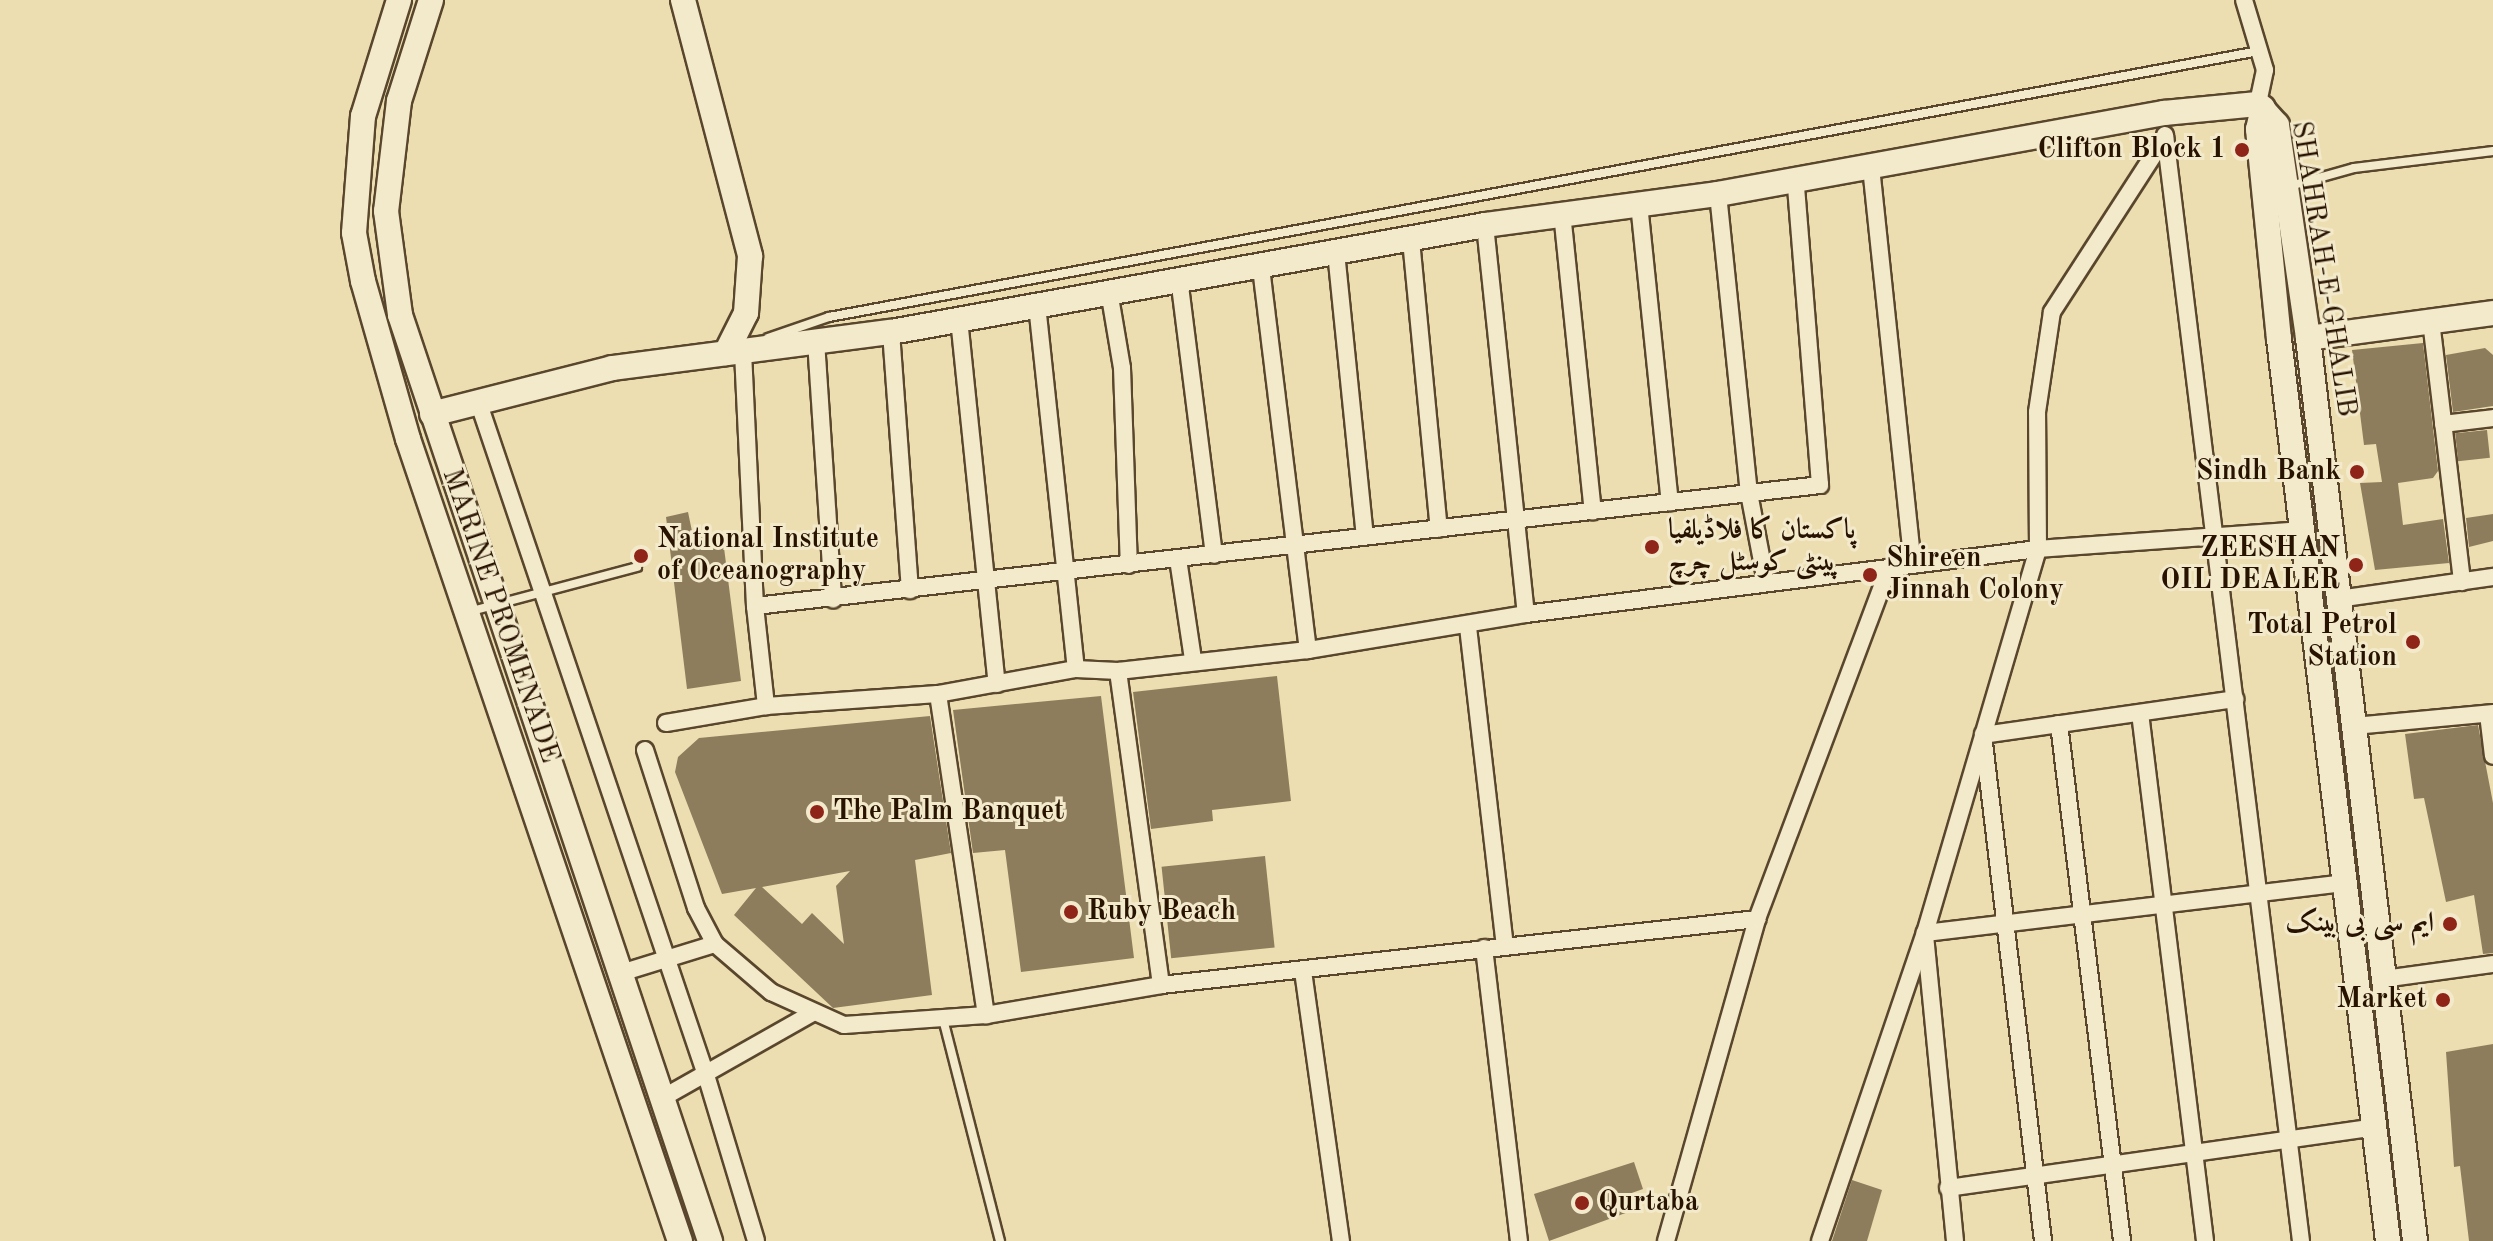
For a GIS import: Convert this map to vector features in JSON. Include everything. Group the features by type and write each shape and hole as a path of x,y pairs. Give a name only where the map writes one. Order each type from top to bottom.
{"main road":[{"name":"MARINE PROMENADE","path":"399,0 363,116 354,233 397,406 680,1241"},
{"name":"MARINE PROMENADE","path":"431,0 399,101 386,211 400,315 624,972 710,1241"},
{"path":"683,0 750,256 746,313 734,353"},
{"path":"432,414 612,368 891,332 1179,278 1261,268 1485,225 1718,194 1795,177 2165,125 2260,106"},
{"name":"SHAHRAH-E-GHALIB","path":"2260,106 2258,129 2308,338 2415,1241"},
{"name":"SHAHRAH-E-GHALIB","path":"2275,190 2302,530 2388,1241"},
{"path":"2308,338 2493,313"}],"street":[{"path":"2244,0 2266,85 2260,106"},
{"path":"2165,125 2217,534 2256,894 2301,1241"},
{"path":"1820,1241 1925,933 2038,549 2037,412 2052,312 2165,125"},
{"path":"1871,167 1913,565"},
{"path":"755,606 1820,485 1795,177"},
{"path":"1718,194 1749,493 1766,582"},
{"path":"1639,204 1670,502"},
{"path":"1562,213 1593,511"},
{"path":"1485,225 1513,521 1526,614"},
{"path":"1411,240 1439,529"},
{"path":"1336,252 1365,537"},
{"path":"1261,268 1308,650"},
{"path":"1179,278 1214,555"},
{"path":"1109,291 1122,368 1129,565"},
{"path":"1037,305 1076,669"},
{"path":"959,319 997,684"},
{"path":"2431,321 2462,582"},
{"path":"891,332 910,590"},
{"path":"816,341 833,599"},
{"path":"734,353 766,706"},
{"path":"478,401 665,962 706,1075 756,1241"},
{"path":"2443,424 2493,418"},
{"path":"666,723 766,706 938,694 1076,669 1118,671 1193,659 1308,650 1468,627 1526,614 2038,549 2302,530"},
{"path":"1178,559 1193,659"},
{"path":"1666,1241 1757,919 1889,568"},
{"path":"2338,599 2493,577"},
{"path":"1468,627 1505,945"},
{"path":"1118,671 1161,985"},
{"path":"938,694 986,1015"},
{"path":"1983,735 2235,699"},
{"path":"2140,713 2205,1241"},
{"path":"2354,726 2490,714 2493,756"},
{"path":"2059,724 2122,1241"},
{"path":"1983,735 2043,1241"},
{"path":"645,750 696,908 715,944 771,992 811,1014 844,1025 883,1027 986,1015 1161,985 1757,919"},
{"path":"1925,933 2344,883"},
{"path":"1925,933 1955,1241"},
{"path":"624,972 665,962 715,944"},
{"path":"1484,948 1519,1241"},
{"path":"2383,979 2493,964"},
{"path":"1303,971 1341,1241"},
{"path":"664,1097 811,1014"},
{"path":"1948,1188 2374,1127"}],"lane":[{"path":"734,353 829,317 2259,51"},
{"path":"2275,190 2354,168 2493,151"},
{"path":"467,612 541,588 637,567"},
{"path":"943,1019 1000,1241"}],"building":[{"path":"2423,343 2438,471 2433,478 2398,483 2403,525 2443,519 2449,563 2375,570 2360,483 2382,482 2376,444 2364,445 2352,350"},
{"path":"2485,348 2493,355 2493,406 2453,412 2446,355"},
{"path":"2487,430 2490,458 2458,461 2455,433"},
{"path":"688,512 693,536 722,532 741,681 687,689 666,517"},
{"path":"2493,514 2493,541 2469,547 2466,518"},
{"path":"1277,676 1291,801 1212,810 1213,821 1151,829 1133,692"},
{"path":"1101,696 1134,958 1021,972 1005,850 973,853 953,710"},
{"name":"The Palm Banquet","path":"930,716 951,853 915,860 932,995 833,1008 734,915 756,888 722,894 675,772 678,757 699,738","holes":["850,871 836,886 844,944 812,913 802,924 762,887"]},
{"path":"2478,725 2493,803 2493,953 2483,954 2474,895 2446,902 2424,798 2414,799 2405,734"},
{"path":"1265,856 1275,947 1171,958 1162,867"},
{"path":"2493,1044 2493,1241 2469,1241 2460,1166 2454,1167 2446,1052"},
{"name":"Qurtaba","path":"1634,1162 1643,1189 1626,1195 1631,1211 1549,1241 1534,1194"},
{"path":"1852,1180 1882,1190 1867,1241 1832,1241"}],"place":[{"name":"Clifton Block 1","path":"2242,150"},
{"name":"Sindh Bank","path":"2357,472"},
{"name":"پاکستان کا فلاڈیلفیا پینٹی کوسٹل چرچ","path":"1652,547"},
{"name":"National Institute of Oceanography","path":"641,556"},
{"name":"ZEESHAN OIL DEALER","path":"2356,565"},
{"name":"Shireen Jinnah Colony","path":"1870,575"},
{"name":"Total Petrol Station","path":"2413,642"},
{"name":"The Palm Banquet","path":"817,812"},
{"name":"Ruby Beach","path":"1071,912"},
{"name":"ایم سی بی بینک","path":"2450,924"},
{"name":"Market","path":"2443,1000"},
{"name":"Qurtaba","path":"1582,1203"}]}
